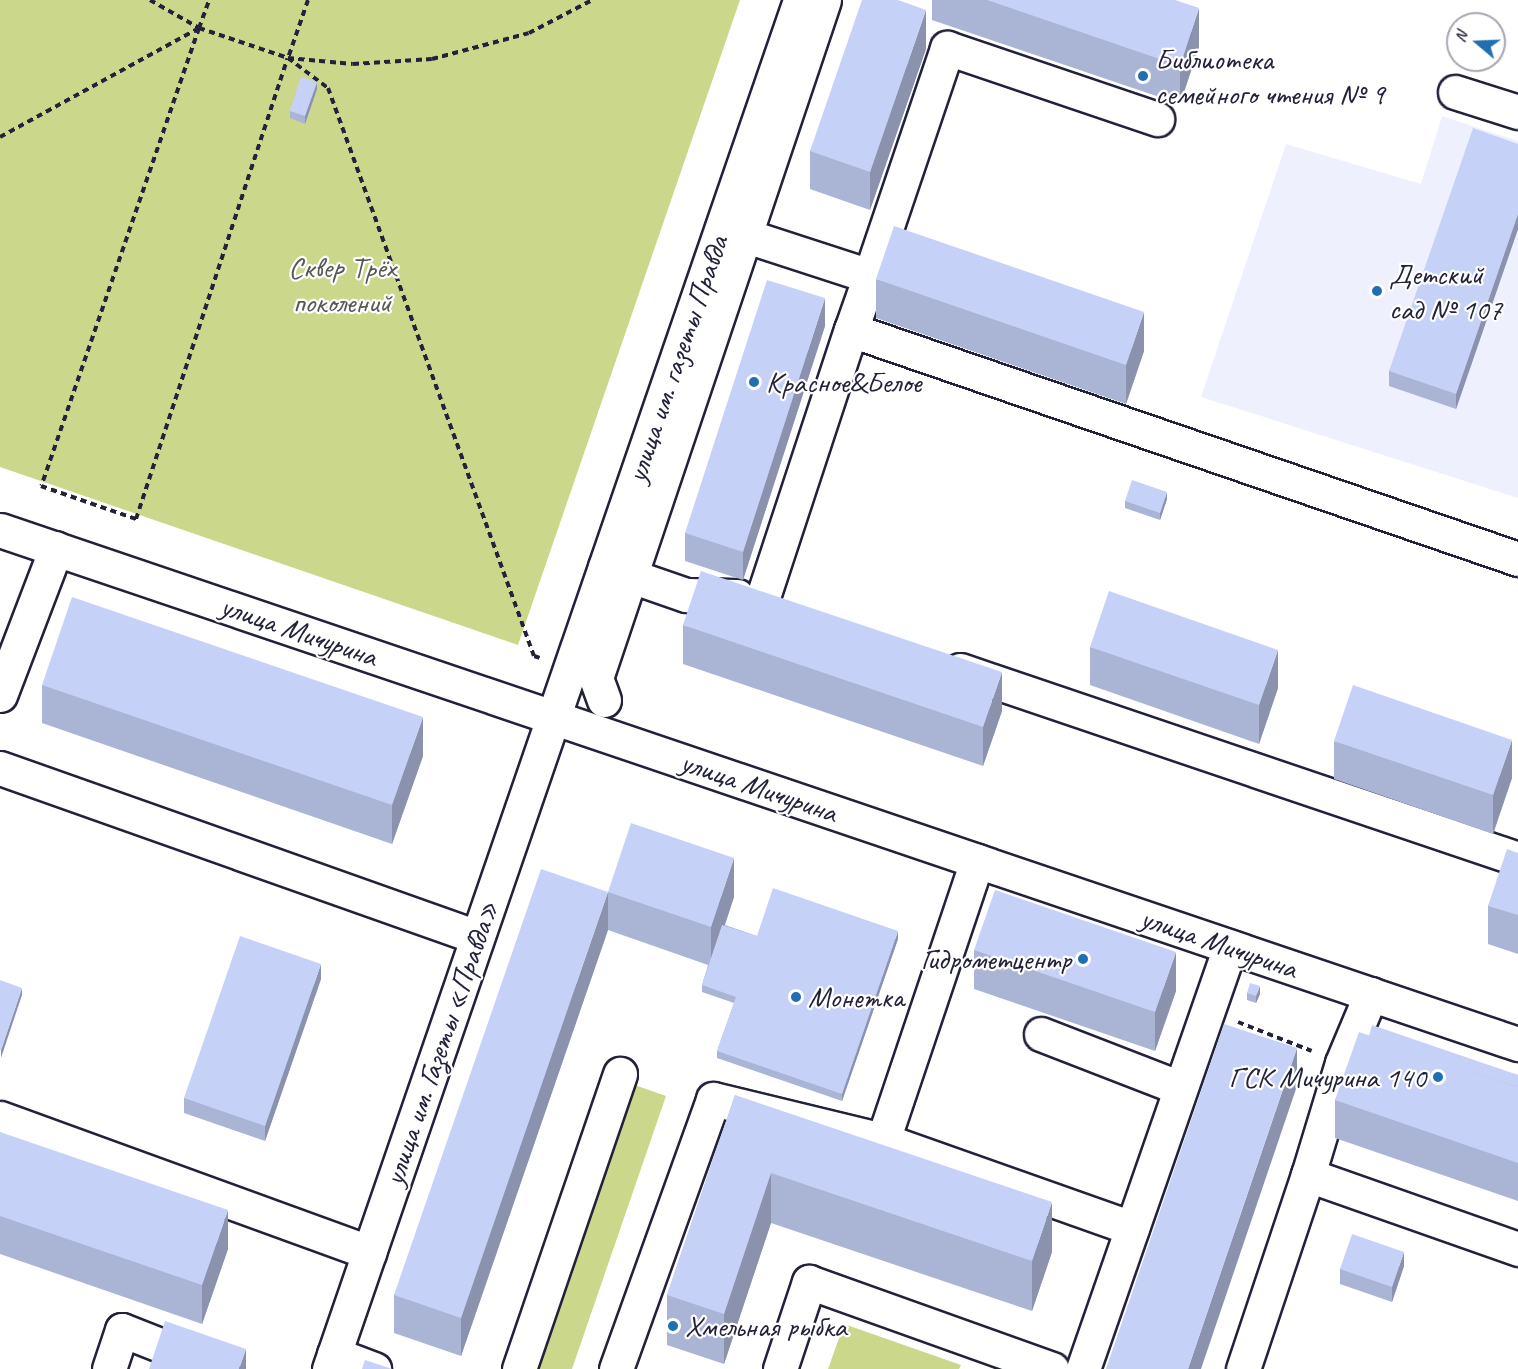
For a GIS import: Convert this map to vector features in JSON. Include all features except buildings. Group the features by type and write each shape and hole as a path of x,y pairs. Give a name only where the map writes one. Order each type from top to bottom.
{"street":[{"name":"улица им. газеты Правда","path":"557,718 617,571 734,231 800,0"},
{"path":"824,0 734,231 870,276"},
{"path":"761,603 947,48 1156,119"},
{"path":"1455,92 1518,112"},
{"path":"851,330 1518,559"},
{"name":"улица Мичурина","path":"0,530 1518,1044"},
{"path":"0,695 56,548"},
{"path":"604,700 596,678 617,571 686,595 722,592 795,615"},
{"path":"931,660 1518,859"},
{"name":"улица им. Газеты «Правда»","path":"332,1361 477,937 557,718"},
{"path":"0,768 477,937"},
{"path":"883,1140 977,861"},
{"path":"1083,1369 1230,947"},
{"path":"1243,1369 1308,1175 1342,1063 1371,994"},
{"path":"1041,1034 1180,1088"},
{"path":"519,1369 620,1074"},
{"path":"616,1369 713,1099 883,1140 1132,1228"},
{"path":"0,1118 369,1252"},
{"path":"1308,1175 1518,1249"},
{"path":"780,1369 809,1282 1052,1369"},
{"path":"109,1369 122,1330 221,1369"},
{"path":"332,1361 375,1369"}],"path":[{"path":"150,0 199,28 288,58 353,64 432,60 529,33 592,0"},
{"path":"209,0 41,486 136,519 308,0"},
{"path":"0,137 199,28"},
{"path":"288,58 328,88 534,656 545,660"},
{"path":"1207,1010 1342,1063"}],"shaded area":[{"name":"Детский сад № 107","path":"1442,116 1518,141 1518,498 1201,397 1286,144 1421,184"}],"green space":[{"name":"Сквер Трёх поколений","path":"0,0 740,0 518,645 0,467"},
{"path":"629,1083 666,1096 572,1369 531,1369"},
{"path":"844,1324 961,1365 959,1369 828,1369"}],"place":[{"name":"Библиотека семейного чтения № 9","path":"1143,76"},
{"name":"Детский сад № 107","path":"1377,291"},
{"name":"Красное&Белое","path":"754,382"},
{"name":"Гидрометцентр","path":"1083,959"},
{"name":"Монетка","path":"796,997"},
{"name":"ГСК Мичурина 140","path":"1438,1077"},
{"name":"Хмельная рыбка","path":"673,1326"}]}
